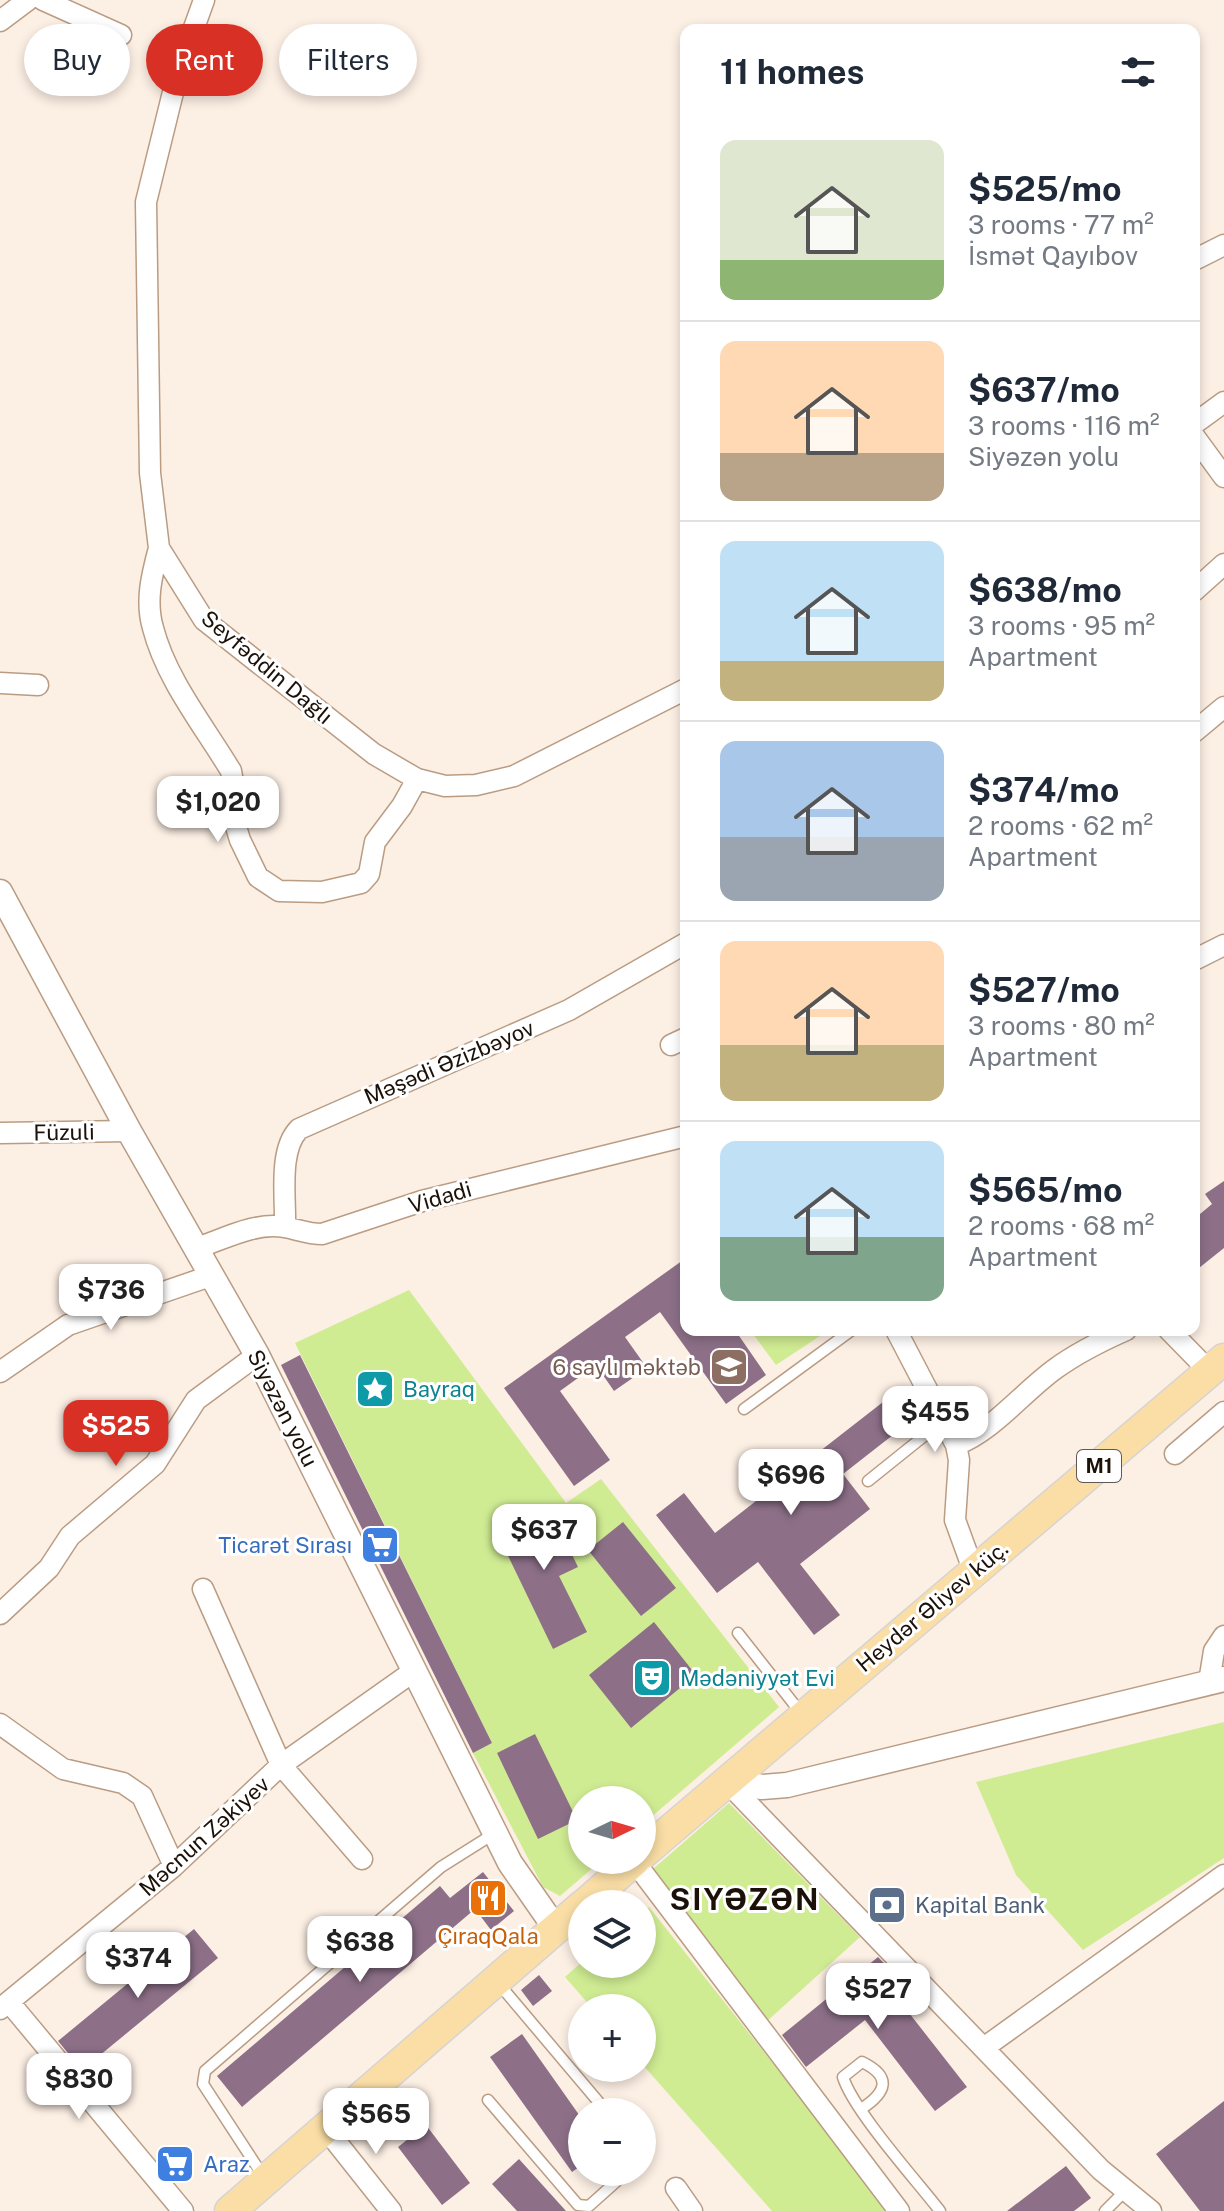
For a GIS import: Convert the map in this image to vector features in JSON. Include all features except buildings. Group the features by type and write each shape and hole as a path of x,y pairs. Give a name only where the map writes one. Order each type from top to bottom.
{"main road":[{"name":"Heydər Əliyev küç.","path":"656,1843 802,1715 1217,1366"},
{"name":"Heydər Əliyev küç.","path":"601,1890 619,1874"},
{"name":"Heydər Əliyev küç.","path":"230,2211 568,1918"}],"street":[{"path":"0,21 28,0"},
{"path":"43,0 96,24"},
{"name":"Seyfəddin Dağlı","path":"204,0 178,72 146,202 150,473 159,548 204,620 362,745 417,779 445,786 476,785 514,776 680,692"},
{"path":"1200,257 1224,245"},
{"path":"1200,420 1224,402"},
{"path":"1200,444 1224,477"},
{"path":"159,548 149,592 152,627 171,671 231,771 234,787 230,807 240,840 258,877 279,891 322,892 361,883 369,874 375,842 417,779"},
{"path":"1200,586 1224,564"},
{"path":"0,683 38,685"},
{"path":"1200,727 1224,707"},
{"name":"Siyəzən yolu","path":"0,892 129,1131 257,1355 495,1833 526,1889 556,1929"},
{"path":"1200,957 1224,945"},
{"name":"Məşədi Əzizbəyov","path":"285,1227 287,1154 291,1137 299,1129 569,1010 680,946"},
{"name":"Füzuli","path":"0,1133 129,1131"},
{"name":"Vidadi","path":"197,1248 256,1228 285,1227 309,1234 322,1234 422,1201 680,1137"},
{"path":"0,1372 68,1325 213,1275"},
{"path":"899,1336 956,1445 959,1460 955,1520 974,1572"},
{"path":"956,1445 980,1432 1055,1370 1112,1336"},
{"path":"1177,1336 1217,1366"},
{"path":"0,1614 49,1568 70,1536 155,1464 196,1400 257,1355"},
{"path":"1175,1454 1224,1412"},
{"path":"203,1589 281,1765 362,1859"},
{"path":"727,1782 762,1787 787,1785 1217,1680 1214,1651 1224,1636"},
{"name":"Məcnun Zəkiyev","path":"4,2006 174,1866 281,1765 414,1671"},
{"path":"0,1724 63,1769 123,1783 142,1796 174,1866"},
{"path":"727,1782 1125,2191 1151,2211"},
{"path":"648,1874 899,2211"},
{"path":"985,2047 1224,1875"},
{"path":"4,2006 183,2211"},
{"path":"326,2129 391,2211"},
{"path":"676,2188 692,2211"}],"lane":[{"path":"744,1409 844,1336"},
{"path":"868,1481 944,1420"},
{"path":"738,1633 802,1715"},
{"path":"266,2180 203,2084 205,2071 441,1867 495,1833"},
{"path":"498,1982 595,2098"},
{"path":"861,2109 878,2098 883,2088 883,2080 874,2068 862,2062 843,2077 847,2090 861,2109 940,2211"},
{"path":"488,2100 578,2205 589,2206 611,2186"},
{"path":"1105,2211 1125,2191"}],"green space":[{"path":"409,1290 566,1503 601,1479 779,1707 656,1813 656,1786 568,1786 568,1874 586,1874 560,1896 543,1887 473,1753 492,1743 295,1343"},
{"path":"754,1336 820,1336 776,1365"},
{"path":"1224,1722 1224,1858 1083,1950 1016,1875 976,1782"},
{"path":"729,1803 860,1937 765,2023 656,1873 656,1866"},
{"path":"656,1916 890,2211 772,2211 656,2080 656,1994 580,1994 565,1977 568,1974 568,1978 656,1978"}],"place":[{"name":"6 saylı məktəb","path":"729,1367"},
{"name":"Bayraq","path":"375,1389"},
{"name":"Ticarət Sırası","path":"380,1545"},
{"name":"Mədəniyyət Evi","path":"652,1678"},
{"name":"ÇıraqQala","path":"488,1898"},
{"name":"Kapital Bank","path":"887,1905"},
{"name":"Araz","path":"175,2164"}],"district":[{"name":"SIYƏZƏN","path":"745,1899"}]}
